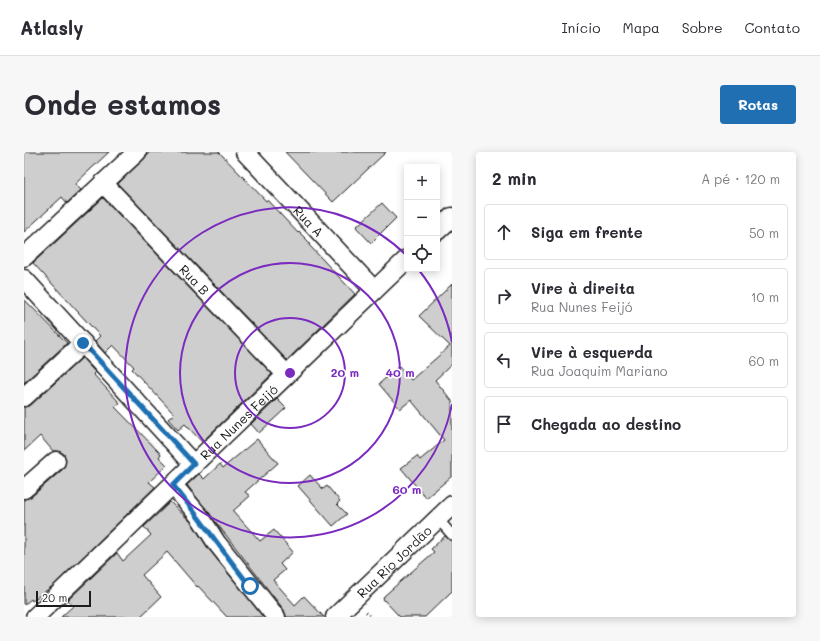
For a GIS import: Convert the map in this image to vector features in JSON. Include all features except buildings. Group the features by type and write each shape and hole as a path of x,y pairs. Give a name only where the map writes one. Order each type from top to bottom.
{"street":[{"path":"24,257 136,152"},
{"name":"Rua A","path":"245,152 374,290"},
{"name":"Rua B","path":"103,183 286,374"},
{"path":"440,228 452,217"},
{"name":"Rua Nunes Feijó","path":"36,617 286,374 404,262"},
{"path":"24,279 194,464"},
{"path":"24,397 83,343"},
{"path":"24,489 56,462"},
{"path":"173,485 200,517 216,542 276,617"},
{"name":"Rua Rio Jordão","path":"335,617 452,505"}],"lane":[{"path":"438,519 452,535"}],"route":[{"path":"83,343 194,464 173,485 200,517 216,542 250,586"}]}
